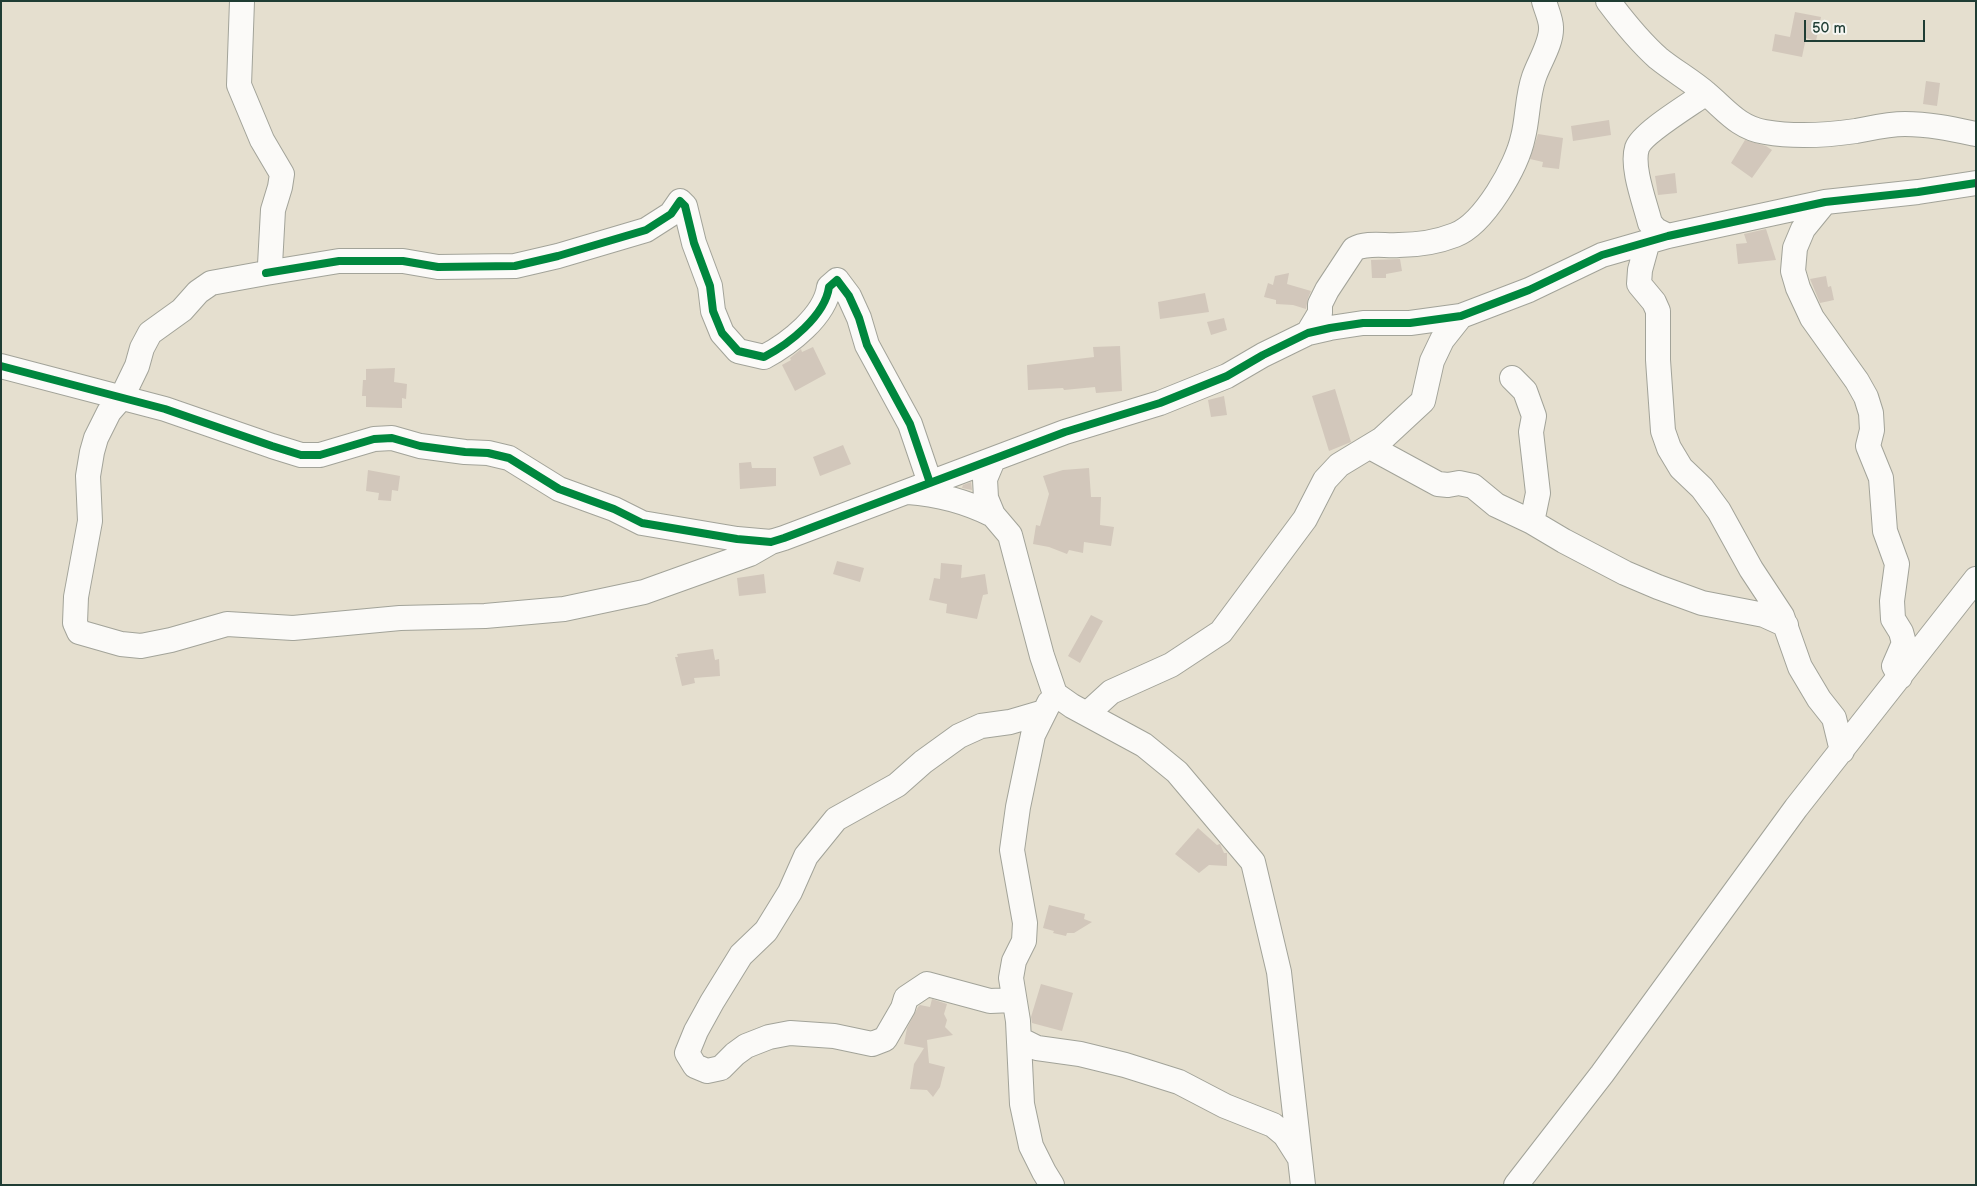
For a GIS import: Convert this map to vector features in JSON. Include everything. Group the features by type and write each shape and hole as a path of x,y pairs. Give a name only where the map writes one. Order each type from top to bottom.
{"street":[{"path":"242,1 239,85 262,140 282,174 273,210 270,265 266,273"},
{"path":"1319,325 1320,304 1354,249 1361,245 1400,245 1430,242 1457,234 1493,202 1509,172 1523,138 1534,79 1552,27 1544,1"},
{"path":"1608,1 1628,26 1658,57 1706,93 1736,122 1749,129 1766,133 1799,134 1854,131 1905,124 1945,127 1976,134"},
{"path":"1706,93 1647,134 1638,147 1636,167 1652,236 1640,270 1639,284 1654,302 1658,311 1658,360 1663,431 1669,448 1681,468 1702,488 1719,512 1751,569 1786,625 1800,667 1819,699 1834,718 1842,751"},
{"path":"930,483 910,424 867,345 859,318 849,296 838,280 829,287 828,297 806,328 778,350 764,357 738,352 722,333 713,311 710,286 694,243 685,206 680,201 671,214 646,230 558,256 515,266 438,267 403,261 339,261 211,283 198,292 182,310 150,333 122,397 109,412 96,438 88,476 90,521 76,597 75,623 79,632 121,644 141,646 171,640 227,624 293,628 400,618 485,616 564,609 644,592 750,554 771,542 993,460 1065,432 1160,403 1227,376 1319,325 1410,323 1461,316 1529,290 1602,255 1652,236 1825,202 1918,192 1976,183"},
{"path":"1825,202 1803,229 1795,248 1793,271 1798,288 1812,318 1857,381 1866,397 1871,412 1872,430 1868,446 1880,478 1884,531 1897,564 1892,600 1894,619 1904,643 1894,666 1900,677"},
{"path":"1088,713 1111,692 1171,665 1221,632 1305,518 1326,480 1339,465 1382,439 1423,400 1432,361 1442,340 1461,316"},
{"path":"1,366 165,409 301,455 320,455 374,439 392,438 420,446 509,458 559,490 614,509 642,523 737,539 771,542"},
{"path":"1512,378 1525,391 1534,416 1531,432 1538,493 1532,522"},
{"path":"1370,447 1438,484 1458,483 1473,486 1496,505 1532,522 1625,573 1702,603 1764,615 1786,625"},
{"path":"993,460 984,478 986,498 993,516 1010,536 1042,656 1049,703 1033,735 1018,807 1012,850 1024,923 1024,941 1014,961 1010,978 1018,1020 1024,1112 1031,1146 1052,1185"},
{"path":"906,491 974,506 993,516"},
{"path":"1516,1185 1602,1074 1785,824 1976,579"},
{"path":"1013,1000 990,1001 927,984 906,998 903,1008 885,1039 872,1044 834,1036 790,1033 769,1037 746,1046 734,1054 721,1068 708,1071 695,1066 688,1052 696,1031 741,955 766,931 790,892 806,856 836,819 897,785 923,762 959,736 981,726 1010,722 1049,703 1072,706 1144,745 1177,772 1253,862 1279,972 1303,1185"},
{"path":"1834,718 1845,723 1863,725"},
{"path":"1019,1039 1037,1048 1080,1054 1125,1065 1180,1082 1225,1106 1273,1125 1285,1136 1300,1158"}],"building":[{"path":"1795,12 1821,17 1816,41 1806,38 1802,57 1772,51 1775,34 1790,37"},
{"path":"1926,81 1940,83 1937,106 1923,104"},
{"path":"1609,120 1611,135 1573,141 1571,126"},
{"path":"1538,134 1563,138 1559,169 1542,167 1543,162 1530,159"},
{"path":"1745,140 1766,146 1772,150 1752,178 1731,163"},
{"path":"1675,173 1677,193 1658,195 1655,176"},
{"path":"1766,229 1776,260 1738,264 1736,244 1747,243 1744,234"},
{"path":"1400,259 1402,271 1386,274 1386,278 1372,278 1371,260"},
{"path":"1289,273 1287,284 1311,291 1306,309 1293,305 1276,304 1276,300 1264,297 1268,283 1273,285 1275,276"},
{"path":"1826,276 1828,287 1831,286 1834,300 1820,303 1810,279"},
{"path":"1205,293 1209,312 1160,319 1158,302"},
{"path":"1224,318 1227,330 1211,335 1207,322"},
{"path":"1120,346 1122,391 1096,393 1095,387 1064,390 1063,388 1028,390 1027,365 1094,357 1093,347"},
{"path":"813,347 826,374 795,391 782,365 791,360 790,358 801,349 802,352"},
{"path":"395,368 394,382 407,384 406,399 402,398 402,408 366,407 366,396 362,396 363,380 366,380 366,369"},
{"path":"1335,389 1351,442 1329,451 1312,396"},
{"path":"1224,396 1227,415 1211,417 1208,400"},
{"path":"843,445 851,464 820,476 813,457"},
{"path":"751,462 752,468 776,468 776,486 740,489 739,463"},
{"path":"1089,468 1091,497 1101,497 1100,525 1114,527 1111,546 1084,542 1083,553 1069,550 1067,554 1049,547 1033,544 1036,525 1040,526 1049,494 1043,476 1063,470"},
{"path":"368,470 400,476 398,491 392,490 391,501 378,500 379,493 366,491"},
{"path":"971,482 972,490 962,488 963,485"},
{"path":"837,561 864,568 860,582 833,574"},
{"path":"941,563 962,565 961,578 985,574 988,594 983,595 977,619 946,613 947,604 929,600 934,578 940,579"},
{"path":"764,574 766,593 739,596 737,578"},
{"path":"1091,615 1103,621 1080,663 1068,656"},
{"path":"713,649 715,660 719,659 720,676 694,678 695,683 682,686 675,657 678,657 677,654"},
{"path":"1198,828 1217,845 1220,844 1224,853 1227,853 1227,866 1209,865 1199,873 1175,854"},
{"path":"1049,905 1085,914 1084,919 1092,922 1074,933 1067,933 1066,936 1053,933 1054,931 1043,928"},
{"path":"1041,984 1073,993 1062,1031 1032,1023 1031,1017"},
{"path":"932,999 947,1004 944,1014 947,1020 945,1027 953,1035 927,1040 929,1063 945,1067 940,1087 933,1097 927,1090 910,1089 914,1064 924,1048 904,1044 907,1028 918,1007 920,1005 930,1007"}],"cycle path":[{"path":"1,366 165,409 301,455 320,455 374,439 392,438 420,446 488,453 509,458 559,489 614,509 642,523 737,539 771,542 1065,432 1160,403 1227,376 1263,355 1308,333 1363,323 1410,323 1461,316 1529,290 1602,255 1668,236 1825,202 1918,192 1976,183"},
{"path":"266,273 339,261 403,261 438,267 515,266 558,256 646,230 671,214 680,201 685,206 694,243 710,286 713,311 722,333 738,351 764,357 784,345 813,318 821,308 829,287 837,280 849,296 859,318 867,345 910,424 930,483"}]}
